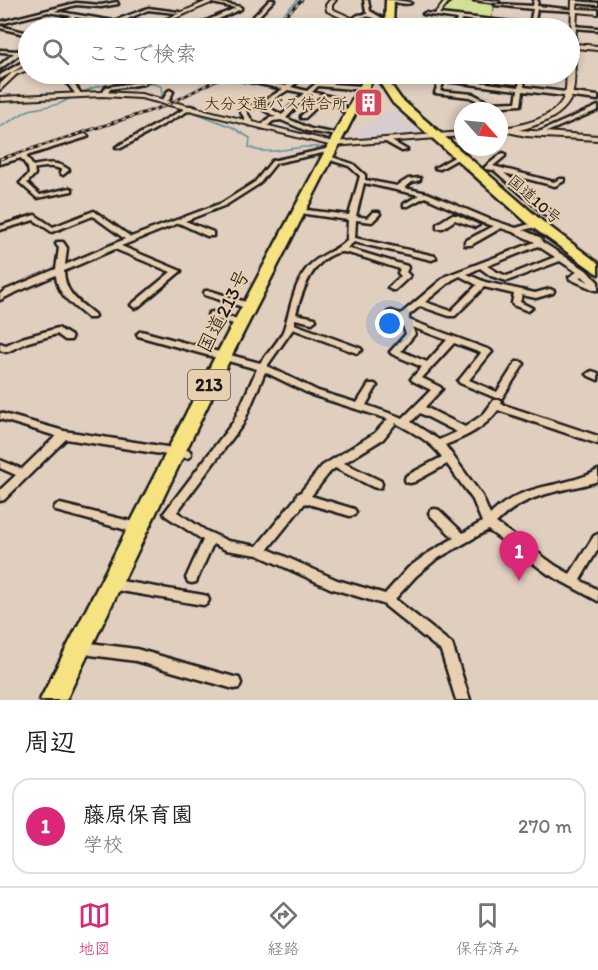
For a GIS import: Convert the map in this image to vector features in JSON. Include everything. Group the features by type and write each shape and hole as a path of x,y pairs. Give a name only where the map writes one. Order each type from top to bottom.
{"highway":[{"path":"392,18 393,0"},
{"path":"367,84 389,92"},
{"name":"国道213号","path":"64,700 121,586 181,453 306,212 350,112 367,84"},
{"name":"国道213号","path":"228,359 249,306 367,84"},
{"name":"国道10号","path":"385,84 389,92 443,136 490,168 561,234 598,261"},
{"name":"国道10号","path":"396,84 398,91 454,149"},
{"name":"国道10号","path":"460,156 537,224 598,270"},
{"name":"国道213号","path":"53,700 138,528 181,453"}],"street":[{"path":"24,18 76,4 101,6 127,0"},
{"path":"200,0 240,8 218,18"},
{"path":"222,4 233,0"},
{"path":"254,18 272,0"},
{"path":"333,0 328,5 330,12 345,18"},
{"path":"366,0 368,11 377,18"},
{"path":"393,0 409,3"},
{"path":"436,15 448,0"},
{"path":"475,0 534,8 598,4"},
{"path":"533,18 536,0"},
{"path":"173,18 212,1"},
{"path":"493,18 497,2"},
{"path":"574,4 598,12"},
{"path":"124,18 152,8 184,13"},
{"path":"47,11 88,18"},
{"path":"425,14 456,18"},
{"path":"69,18 76,15"},
{"path":"357,18 372,15"},
{"path":"0,25 18,20"},
{"path":"0,25 18,31"},
{"path":"580,28 598,29"},
{"path":"580,47 598,48"},
{"path":"0,51 16,52"},
{"path":"0,67 8,63 16,52"},
{"path":"0,77 18,67"},
{"path":"0,88 18,72"},
{"path":"71,84 78,95"},
{"path":"105,94 108,88 135,84"},
{"path":"264,84 338,100 344,110 350,112"},
{"path":"251,124 243,111 248,106 260,105 293,84"},
{"path":"263,127 271,119 282,118 317,84 327,86 367,84"},
{"path":"440,84 437,92 471,95 489,105 519,104 523,84"},
{"path":"471,95 474,84"},
{"path":"481,84 598,98"},
{"path":"509,130 551,116 560,110 569,95 569,84"},
{"path":"166,100 170,92"},
{"path":"0,99 105,94 141,96 192,107 333,148"},
{"path":"305,105 317,95"},
{"path":"303,117 325,96"},
{"path":"260,105 309,130 358,170 363,181 352,219 351,239 342,249 316,262 297,296 288,331 262,367 238,422 171,513 226,545 260,551 334,584 387,600 447,648 463,700"},
{"path":"118,147 192,107"},
{"path":"535,135 598,108"},
{"path":"509,130 535,135 598,138"},
{"path":"0,298 130,240 236,198 257,183 274,162 333,148 386,140 454,135"},
{"path":"0,162 85,136"},
{"path":"386,140 404,150"},
{"path":"22,156 31,168 32,174 23,183 39,197 70,190"},
{"path":"438,168 460,156"},
{"path":"490,168 502,156"},
{"path":"31,168 50,164 61,166 66,170 63,173"},
{"path":"490,168 555,184 562,180"},
{"path":"490,168 554,218"},
{"path":"399,188 410,180 418,179"},
{"path":"363,181 428,195 486,221 516,230 538,240 560,258 583,272 573,277 594,289 598,286"},
{"path":"406,205 428,195 445,192"},
{"path":"306,212 369,220 376,213"},
{"path":"0,228 35,217 52,230 94,213 130,240"},
{"path":"440,226 456,215 472,227 486,221"},
{"path":"179,221 210,234"},
{"path":"516,230 537,224"},
{"path":"468,243 499,226"},
{"path":"351,239 432,258"},
{"path":"405,319 419,303 449,278 539,243"},
{"path":"60,244 63,248 58,271 62,287 66,294 91,316"},
{"path":"116,247 177,271 135,305"},
{"path":"342,249 404,268 402,273 406,276 392,288"},
{"path":"482,266 507,279 560,258"},
{"path":"460,273 482,284 536,296 550,291"},
{"path":"419,303 452,314 482,284"},
{"path":"519,292 516,303 528,309"},
{"path":"208,293 249,306"},
{"path":"391,314 487,352 463,381 497,401 598,440"},
{"path":"212,315 241,322"},
{"path":"405,319 411,334 395,352 429,366"},
{"path":"290,321 312,320"},
{"path":"290,321 357,350"},
{"path":"0,346 6,349 23,338 38,338 58,331 68,339"},
{"path":"141,334 262,367 315,393 400,420 438,444 478,499 488,524 572,582 598,596"},
{"path":"260,551 301,497 334,463 379,436 418,408 436,389 416,379 453,339"},
{"path":"438,444 466,432 497,401 519,364"},
{"path":"360,407 372,386"},
{"path":"418,408 466,432"},
{"path":"0,417 64,435 181,453"},
{"path":"0,497 64,435"},
{"path":"410,479 449,458"},
{"path":"334,463 377,484"},
{"path":"0,464 24,474"},
{"path":"387,600 412,572 488,524 503,509 525,496 591,479 598,474"},
{"path":"301,497 350,512"},
{"path":"60,508 138,528"},
{"path":"435,513 462,539"},
{"path":"192,578 210,537"},
{"path":"572,582 598,539"},
{"path":"121,586 203,600"},
{"path":"90,649 136,655 234,683"}],"shaded area":[{"path":"396,112 408,117 397,122 400,126 418,128 425,134 424,136 367,139 358,131 354,131 376,121 379,114"}],"green space":[{"path":"450,0 496,2 491,18 438,15"}],"waterway":[{"path":"279,18 298,0"},
{"path":"80,93 98,86 118,84"},
{"path":"153,84 161,86 162,95 158,100"},
{"path":"0,127 29,110 59,104 75,96"},
{"path":"188,110 232,127 250,138 249,147 257,150 319,147"}],"railway":[{"path":"283,18 302,0"},
{"path":"0,159 165,106 208,84"}],"place":[{"name":"大分交通バス待合所","path":"369,103"},
{"name":"藤原保育園","path":"519,581"}]}
